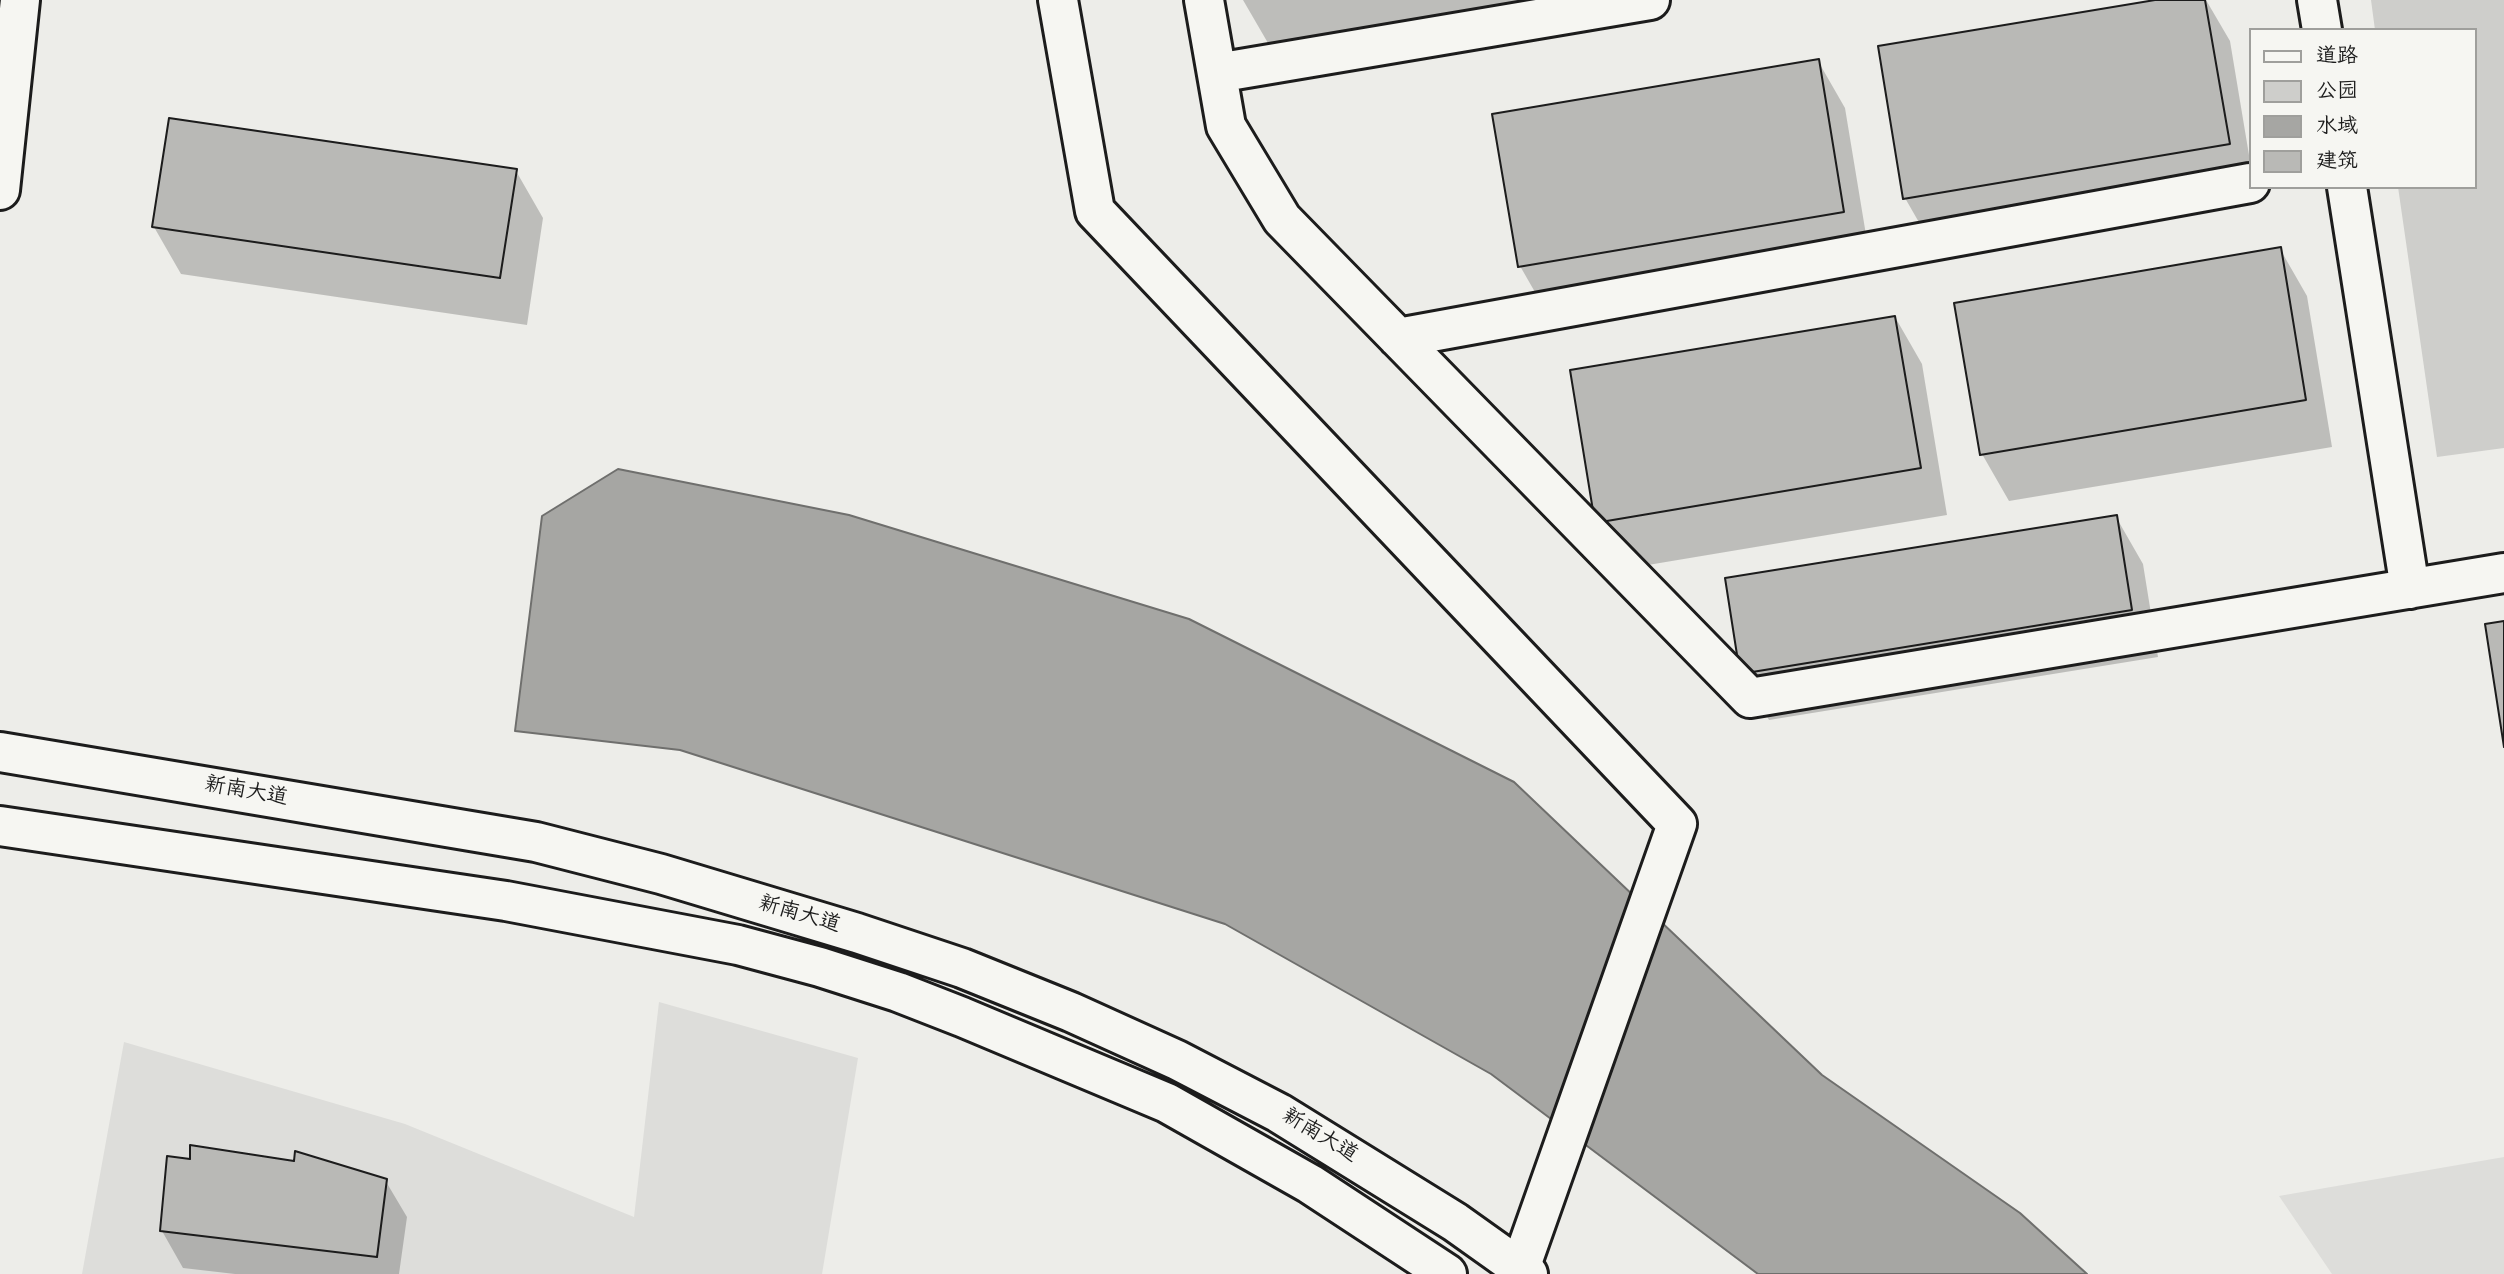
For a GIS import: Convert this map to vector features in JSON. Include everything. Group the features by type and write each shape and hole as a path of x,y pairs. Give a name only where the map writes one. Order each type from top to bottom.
{"main road":[{"path":"0,190 20,0"},
{"path":"1058,0 1095,211 1677,824 1522,1272"},
{"path":"1204,0 1226,126 1282,219 1750,698 2504,573"},
{"path":"1217,74 1650,0"},
{"path":"2317,0 2322,28"},
{"path":"1398,338 2248,183"},
{"path":"2347,189 2410,589"},
{"name":"新南大道","path":"0,752 536,842 661,874 857,933 949,964 1071,1012 1177,1060 1279,1113 1444,1215 1522,1272"},
{"name":"新南大道","path":"0,826 506,901 738,945 820,967 949,1012 1167,1103 1310,1184 1447,1274"}],"shaded area":[{"path":"659,1002 858,1058 822,1274 82,1274 124,1042 405,1124 634,1217"},
{"path":"2504,1157 2504,1274 2332,1274 2279,1196"}],"green space":[{"path":"2371,0 2504,0 2504,448 2437,457 2398,189 2476,189 2476,28 2375,28"}],"water":[{"path":"618,469 849,515 1189,619 1514,782 1822,1075 2020,1213 2087,1274 1758,1274 1491,1074 1225,924 680,750 515,731 542,516"}],"building":[{"path":"2155,0 2205,0 2230,144 1903,199 1878,46"},
{"path":"1819,59 1844,212 1518,267 1492,114"},
{"path":"169,118 517,169 500,278 152,227"},
{"path":"2281,247 2306,400 1980,455 1954,303"},
{"path":"1895,316 1921,468 1595,523 1570,370"},
{"path":"2117,515 2132,610 1740,674 1725,578"},
{"path":"2504,621 2504,747 2485,624"},
{"path":"190,1145 294,1161 295,1151 387,1179 377,1257 160,1231 167,1156 190,1159"}]}
